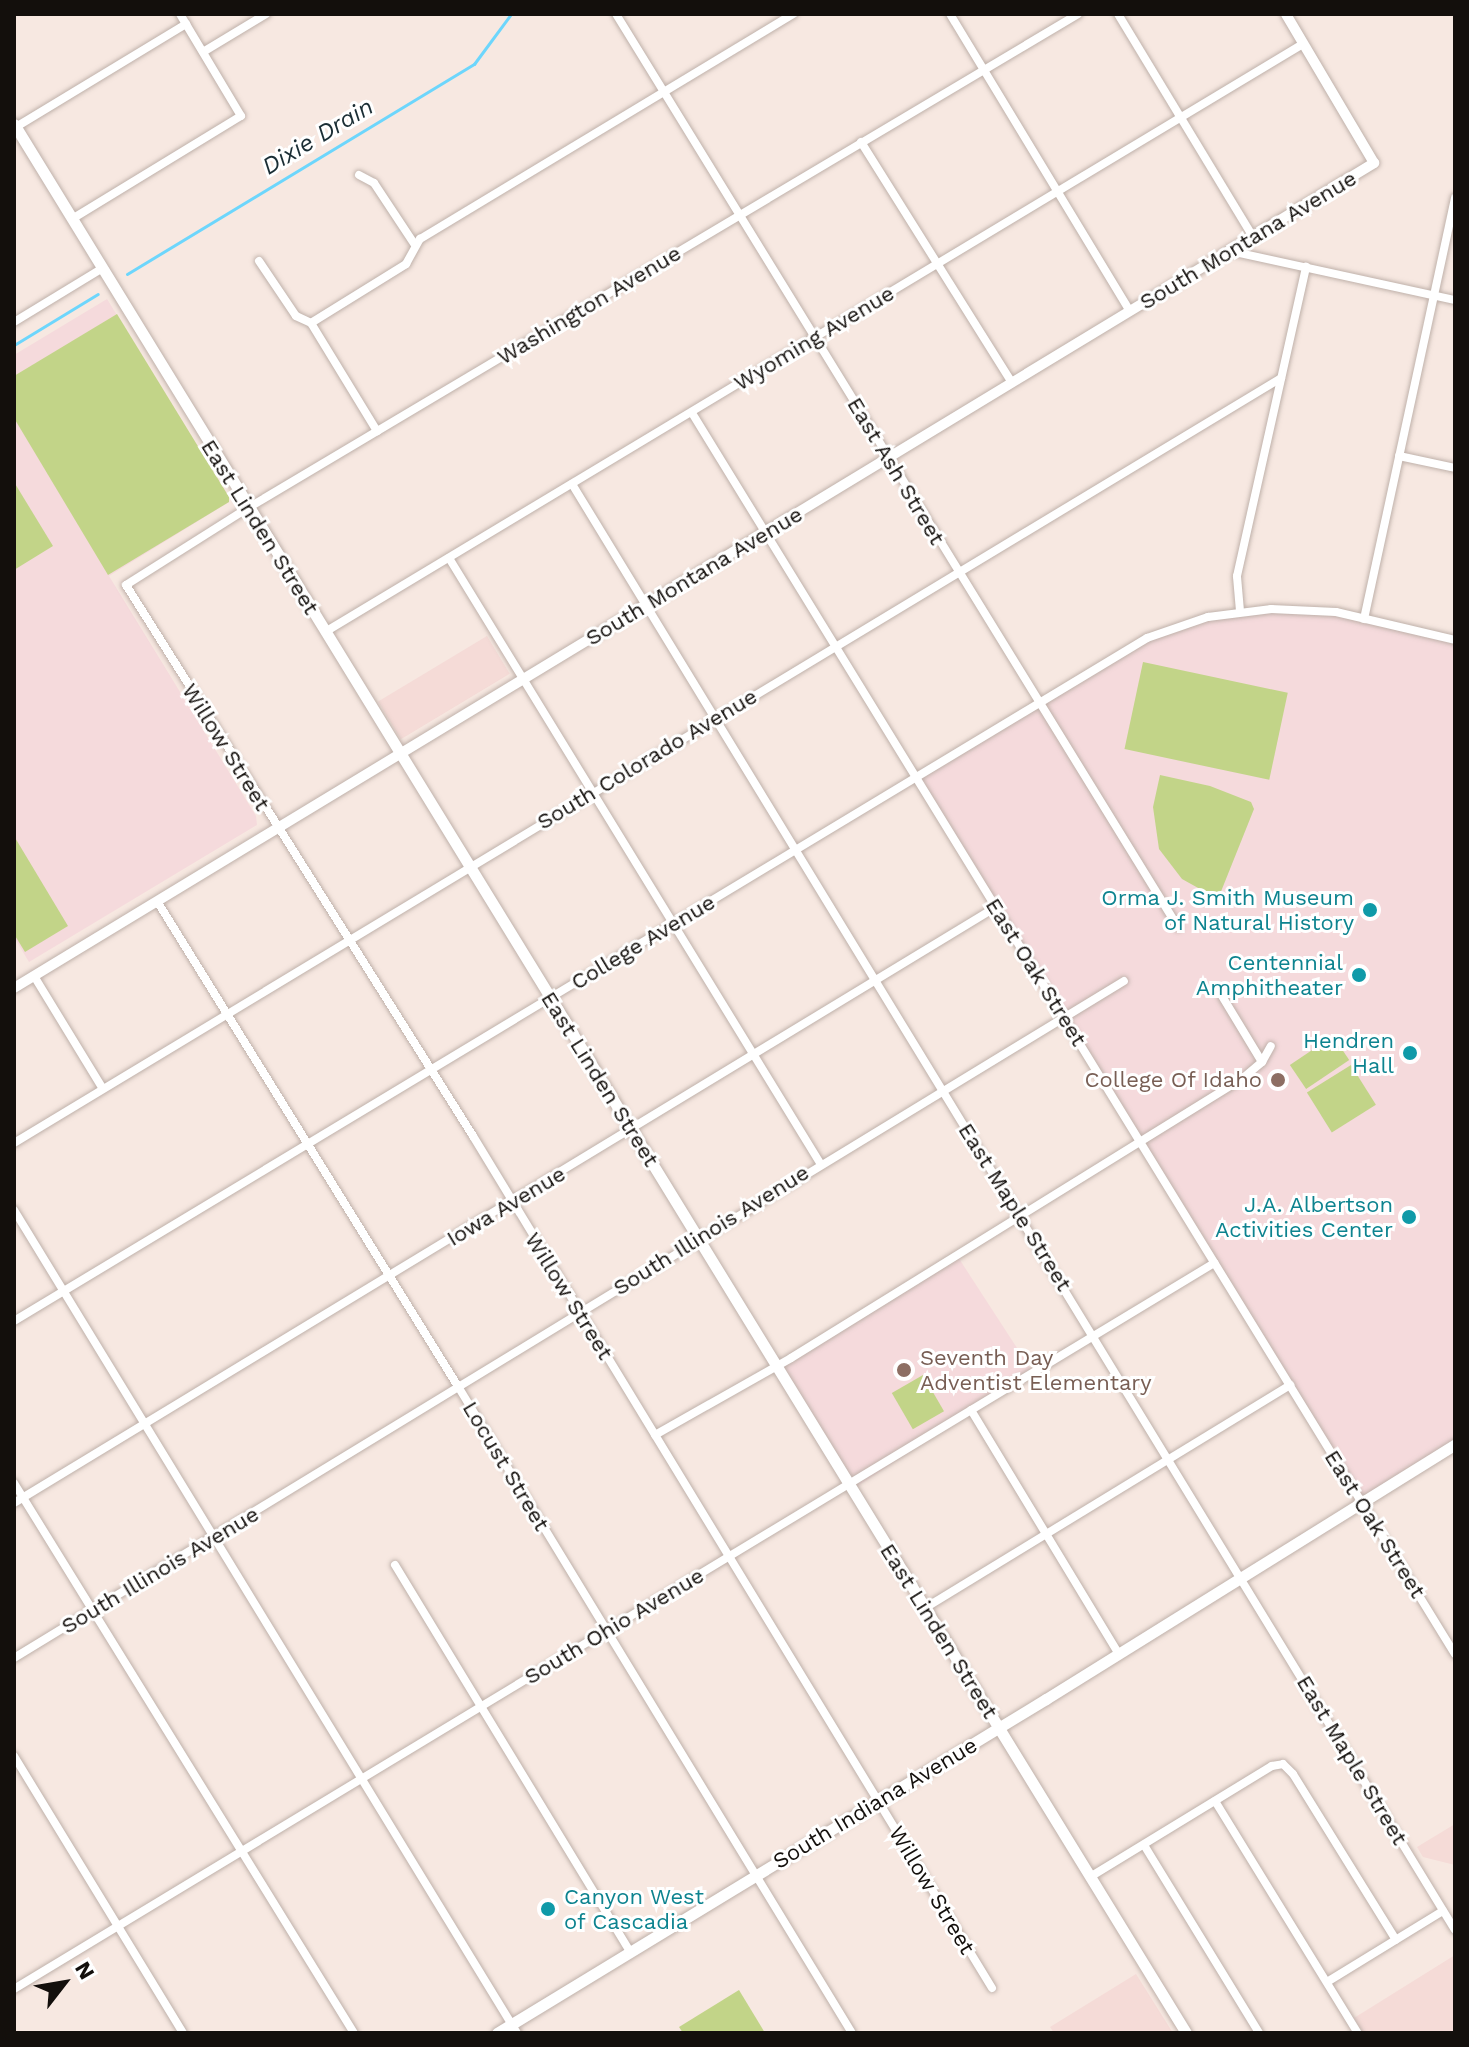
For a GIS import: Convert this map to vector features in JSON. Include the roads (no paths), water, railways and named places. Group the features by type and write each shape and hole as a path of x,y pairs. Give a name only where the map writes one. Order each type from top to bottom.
{"main road":[{"name":"East Linden Street","path":"15,126 1186,2033"},
{"name":"South Indiana Avenue","path":"497,2033 514,2029 630,1951 1119,1654 1455,1444"}],"street":[{"path":"72,219 241,116 180,14"},
{"path":"203,52 266,14"},
{"name":"East Ash Street","path":"616,14 1178,927"},
{"path":"308,323 406,264 415,245 793,14"},
{"path":"950,14 1130,311"},
{"name":"Washington Avenue","path":"140,608 126,585 248,508 1078,14"},
{"path":"1118,14 1253,237"},
{"path":"1286,14 1303,44"},
{"path":"15,126 186,24"},
{"name":"Wyoming Avenue","path":"325,632 1303,44"},
{"name":"South Montana Avenue","path":"14,988 1374,163 1303,44"},
{"path":"861,142 1012,383"},
{"path":"359,175 374,183 415,245"},
{"path":"1364,619 1455,198"},
{"path":"1230,251 1455,300"},
{"path":"259,261 296,316 308,323 377,431"},
{"path":"1240,611 1237,576 1306,267"},
{"path":"14,322 101,269"},
{"name":"South Colorado Avenue","path":"14,1143 1281,378"},
{"name":"East Oak Street","path":"692,413 1455,1654"},
{"path":"1399,456 1455,468"},
{"name":"East Maple Street","path":"572,484 1455,1930"},
{"path":"449,558 590,793 820,1163"},
{"name":"Willow Street","path":"140,608 276,829 287,837 350,939 992,1988"},
{"name":"College Avenue","path":"14,1321 1147,638 1177,626 1240,611 1336,612 1455,640"},
{"name":"Locust Street","path":"157,901 459,1388 852,2033"},
{"name":"Iowa Avenue","path":"18,1500 996,907"},
{"path":"34,976 103,1089"},
{"name":"South Illinois Avenue","path":"14,1658 459,1388 820,1163 1124,981"},
{"path":"1222,996 1262,1062"},
{"path":"655,1435 776,1366 1199,1104 1262,1062 1271,1046"},
{"path":"14,1210 514,2029"},
{"name":"South Ohio Avenue","path":"14,1989 1214,1263"},
{"path":"925,1608 1290,1385"},
{"path":"971,1410 1044,1535 1119,1654"},
{"path":"14,1483 18,1500 93,1611 354,2033"},
{"path":"395,1565 630,1951"},
{"path":"14,1756 183,2033"},
{"path":"1090,1877 1272,1766 1286,1766 1396,1940"},
{"path":"1215,1801 1358,2033"},
{"path":"1144,1845 1259,2033"},
{"path":"1327,1982 1443,1911"}],"waterway":[{"name":"Dixie Drain","path":"127,274 474,64 511,14"},
{"name":"Dixie Drain","path":"14,345 98,294"}],"place":[{"name":"Orma J. Smith Museum of Natural History","path":"1370,910"},
{"name":"Centennial Amphitheater","path":"1359,975"},
{"name":"Hendren Hall","path":"1410,1053"},
{"name":"College Of Idaho","path":"1278,1080"},
{"name":"J.A. Albertson Activities Center","path":"1409,1217"},
{"name":"Seventh Day Adventist Elementary","path":"904,1370"},
{"name":"Canyon West of Cascadia","path":"548,1909"}]}
